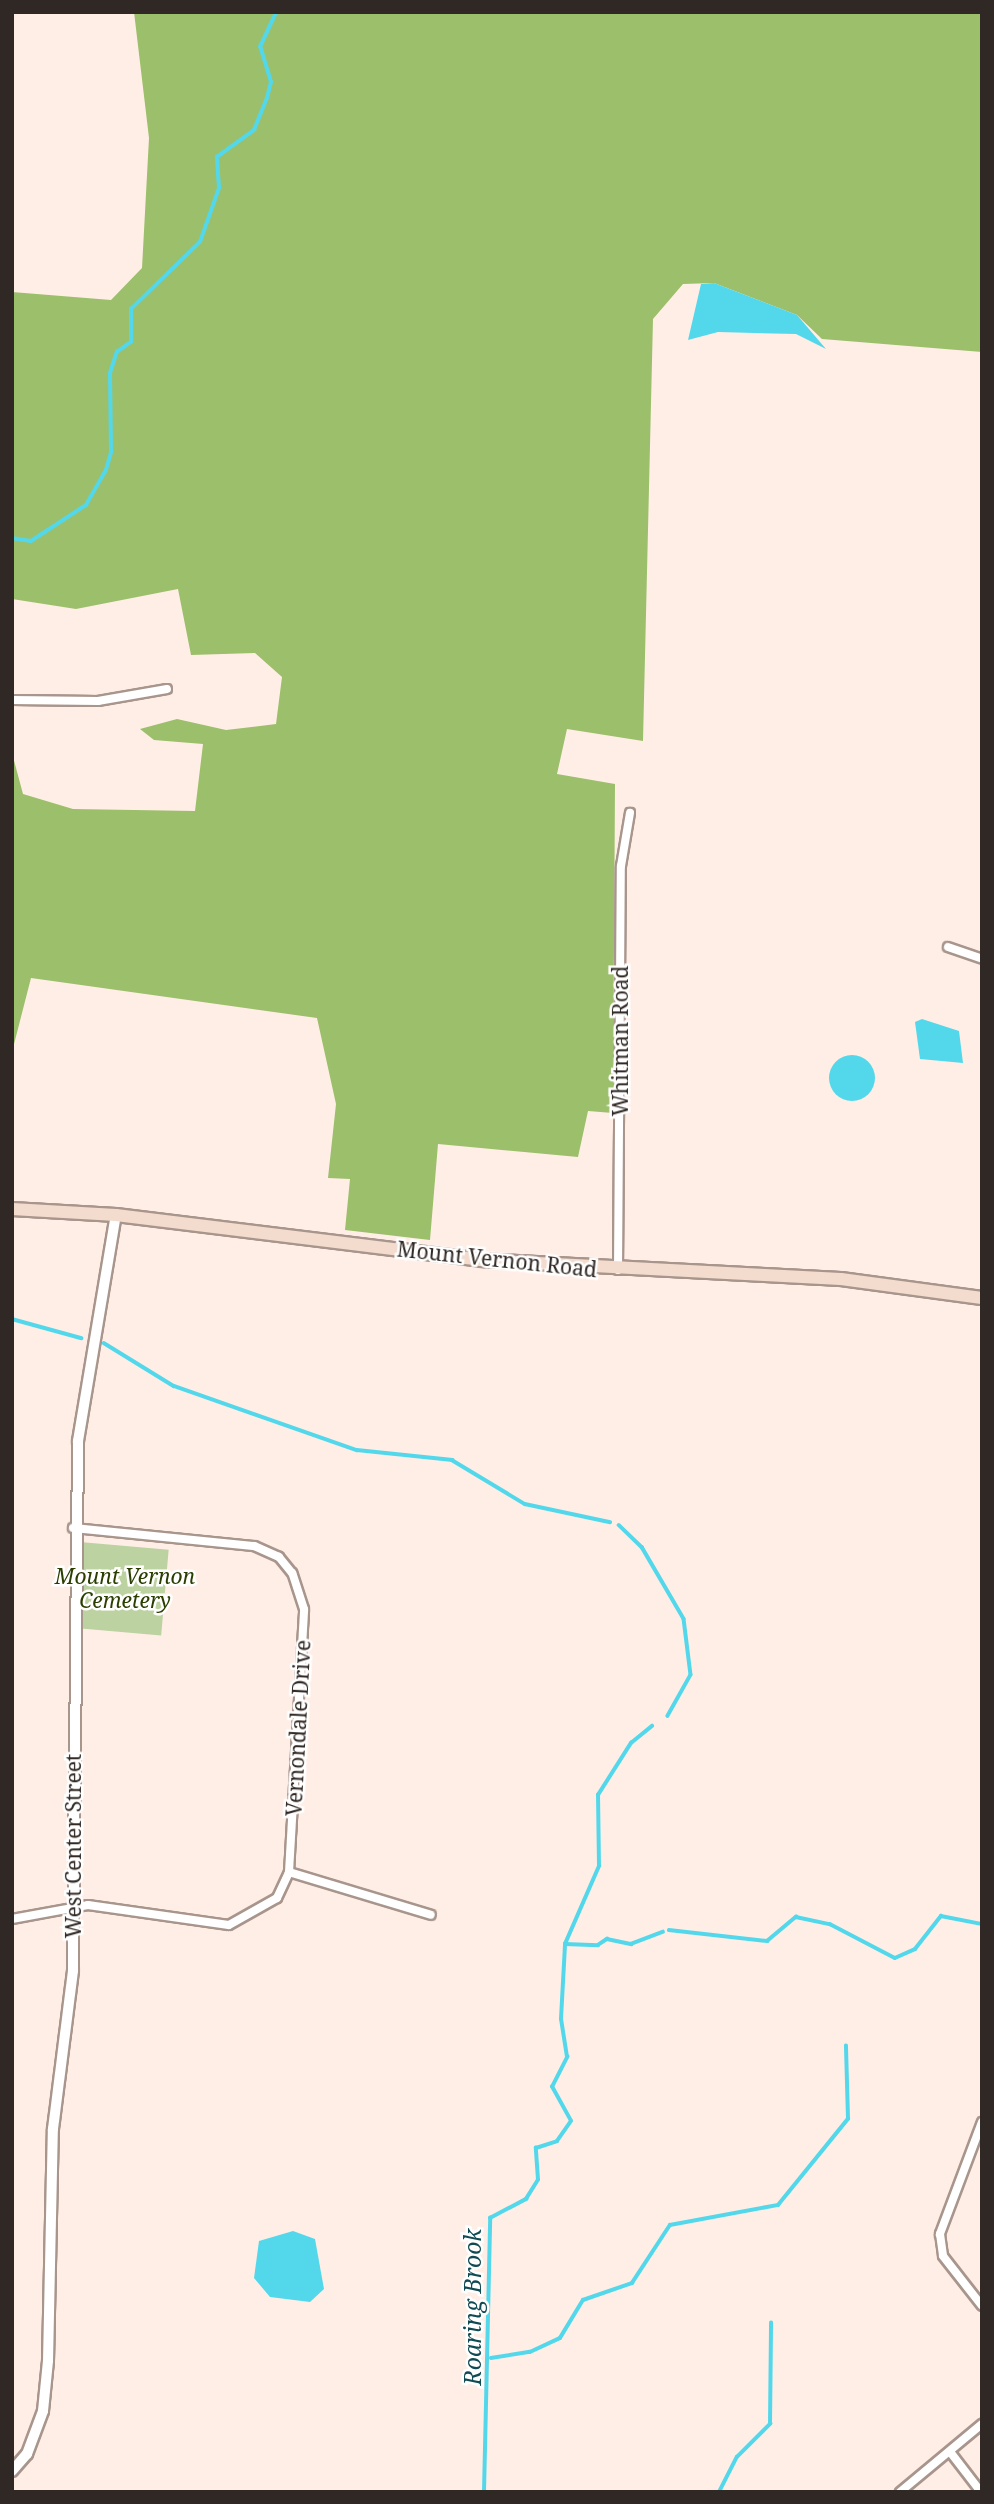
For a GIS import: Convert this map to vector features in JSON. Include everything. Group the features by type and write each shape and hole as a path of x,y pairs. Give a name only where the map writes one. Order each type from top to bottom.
{"main road":[{"name":"Mount Vernon Road","path":"12,1209 116,1215 618,1270 841,1279 982,1298"}],"street":[{"path":"12,700 98,701 167,689"},
{"name":"Whitman Road","path":"618,1270 621,866 630,813"},
{"path":"948,947 982,959"},
{"name":"West Center Street","path":"12,2471 27,2454 43,2411 52,2129 70,2014 73,1909 74,1528 81,1415 116,1215"},
{"name":"Vernondale Drive","path":"12,1919 88,1905 229,1925 277,1898 289,1872 304,1609 292,1573 279,1557 254,1546 74,1528"},
{"path":"289,1872 431,1915"},
{"path":"982,2122 940,2234 943,2256 982,2306"},
{"path":"900,2492 951,2453 982,2424"},
{"path":"951,2453 982,2492"}],"green space":[{"path":"134,12 982,12 982,352 822,339 797,315 714,283 683,284 653,319 643,741 567,729 557,774 615,784 613,1113 588,1111 578,1157 438,1144 430,1240 345,1230 350,1179 328,1178 336,1104 317,1018 31,978 12,1052 12,753 23,794 73,809 195,811 203,744 154,740 140,729 177,719 226,730 276,724 282,677 255,653 191,655 178,589 76,609 12,599 12,292 111,300 142,268 149,138"},
{"name":"Mount Vernon Cemetery","path":"80,1542 169,1550 161,1635 73,1628"}],"water":[{"path":"714,283 797,315 826,349 796,334 718,332 688,340 701,284"},
{"path":"922,1019 959,1031 963,1063 920,1059 915,1022"},
{"path":"852,1055 861,1056 868,1062 874,1069 874,1087 868,1094 861,1100 852,1101 843,1100 836,1094 830,1087 829,1078 830,1069 836,1062 843,1056"},
{"path":"293,2231 315,2239 324,2289 310,2302 270,2297 254,2278 259,2241"}],"waterway":[{"path":"12,538 31,541 86,505 106,470 111,452 110,373 117,352 131,342 131,309 200,242 219,188 217,157 254,130 267,98 271,82 260,47 276,12"},
{"path":"12,1319 81,1338"},
{"path":"104,1343 174,1386 357,1450 452,1460 525,1504 610,1522"},
{"path":"619,1525 642,1547 684,1619 691,1675 668,1716"},
{"path":"565,1944 599,1866 598,1795 631,1743 652,1726"},
{"name":"Roaring Brook","path":"669,1930 767,1941 796,1917 830,1924 895,1958 915,1949 941,1916 982,1924"},
{"name":"Roaring Brook","path":"484,2492 490,2218 526,2199 538,2180 536,2148 557,2141 571,2121 552,2087 567,2057 561,2019 565,1944 598,1945 607,1939 631,1944 663,1932"},
{"path":"491,2358 530,2352 560,2338 583,2300 632,2283 670,2225 778,2205 848,2119 846,2046"},
{"path":"719,2492 737,2457 770,2424 771,2323"}]}
